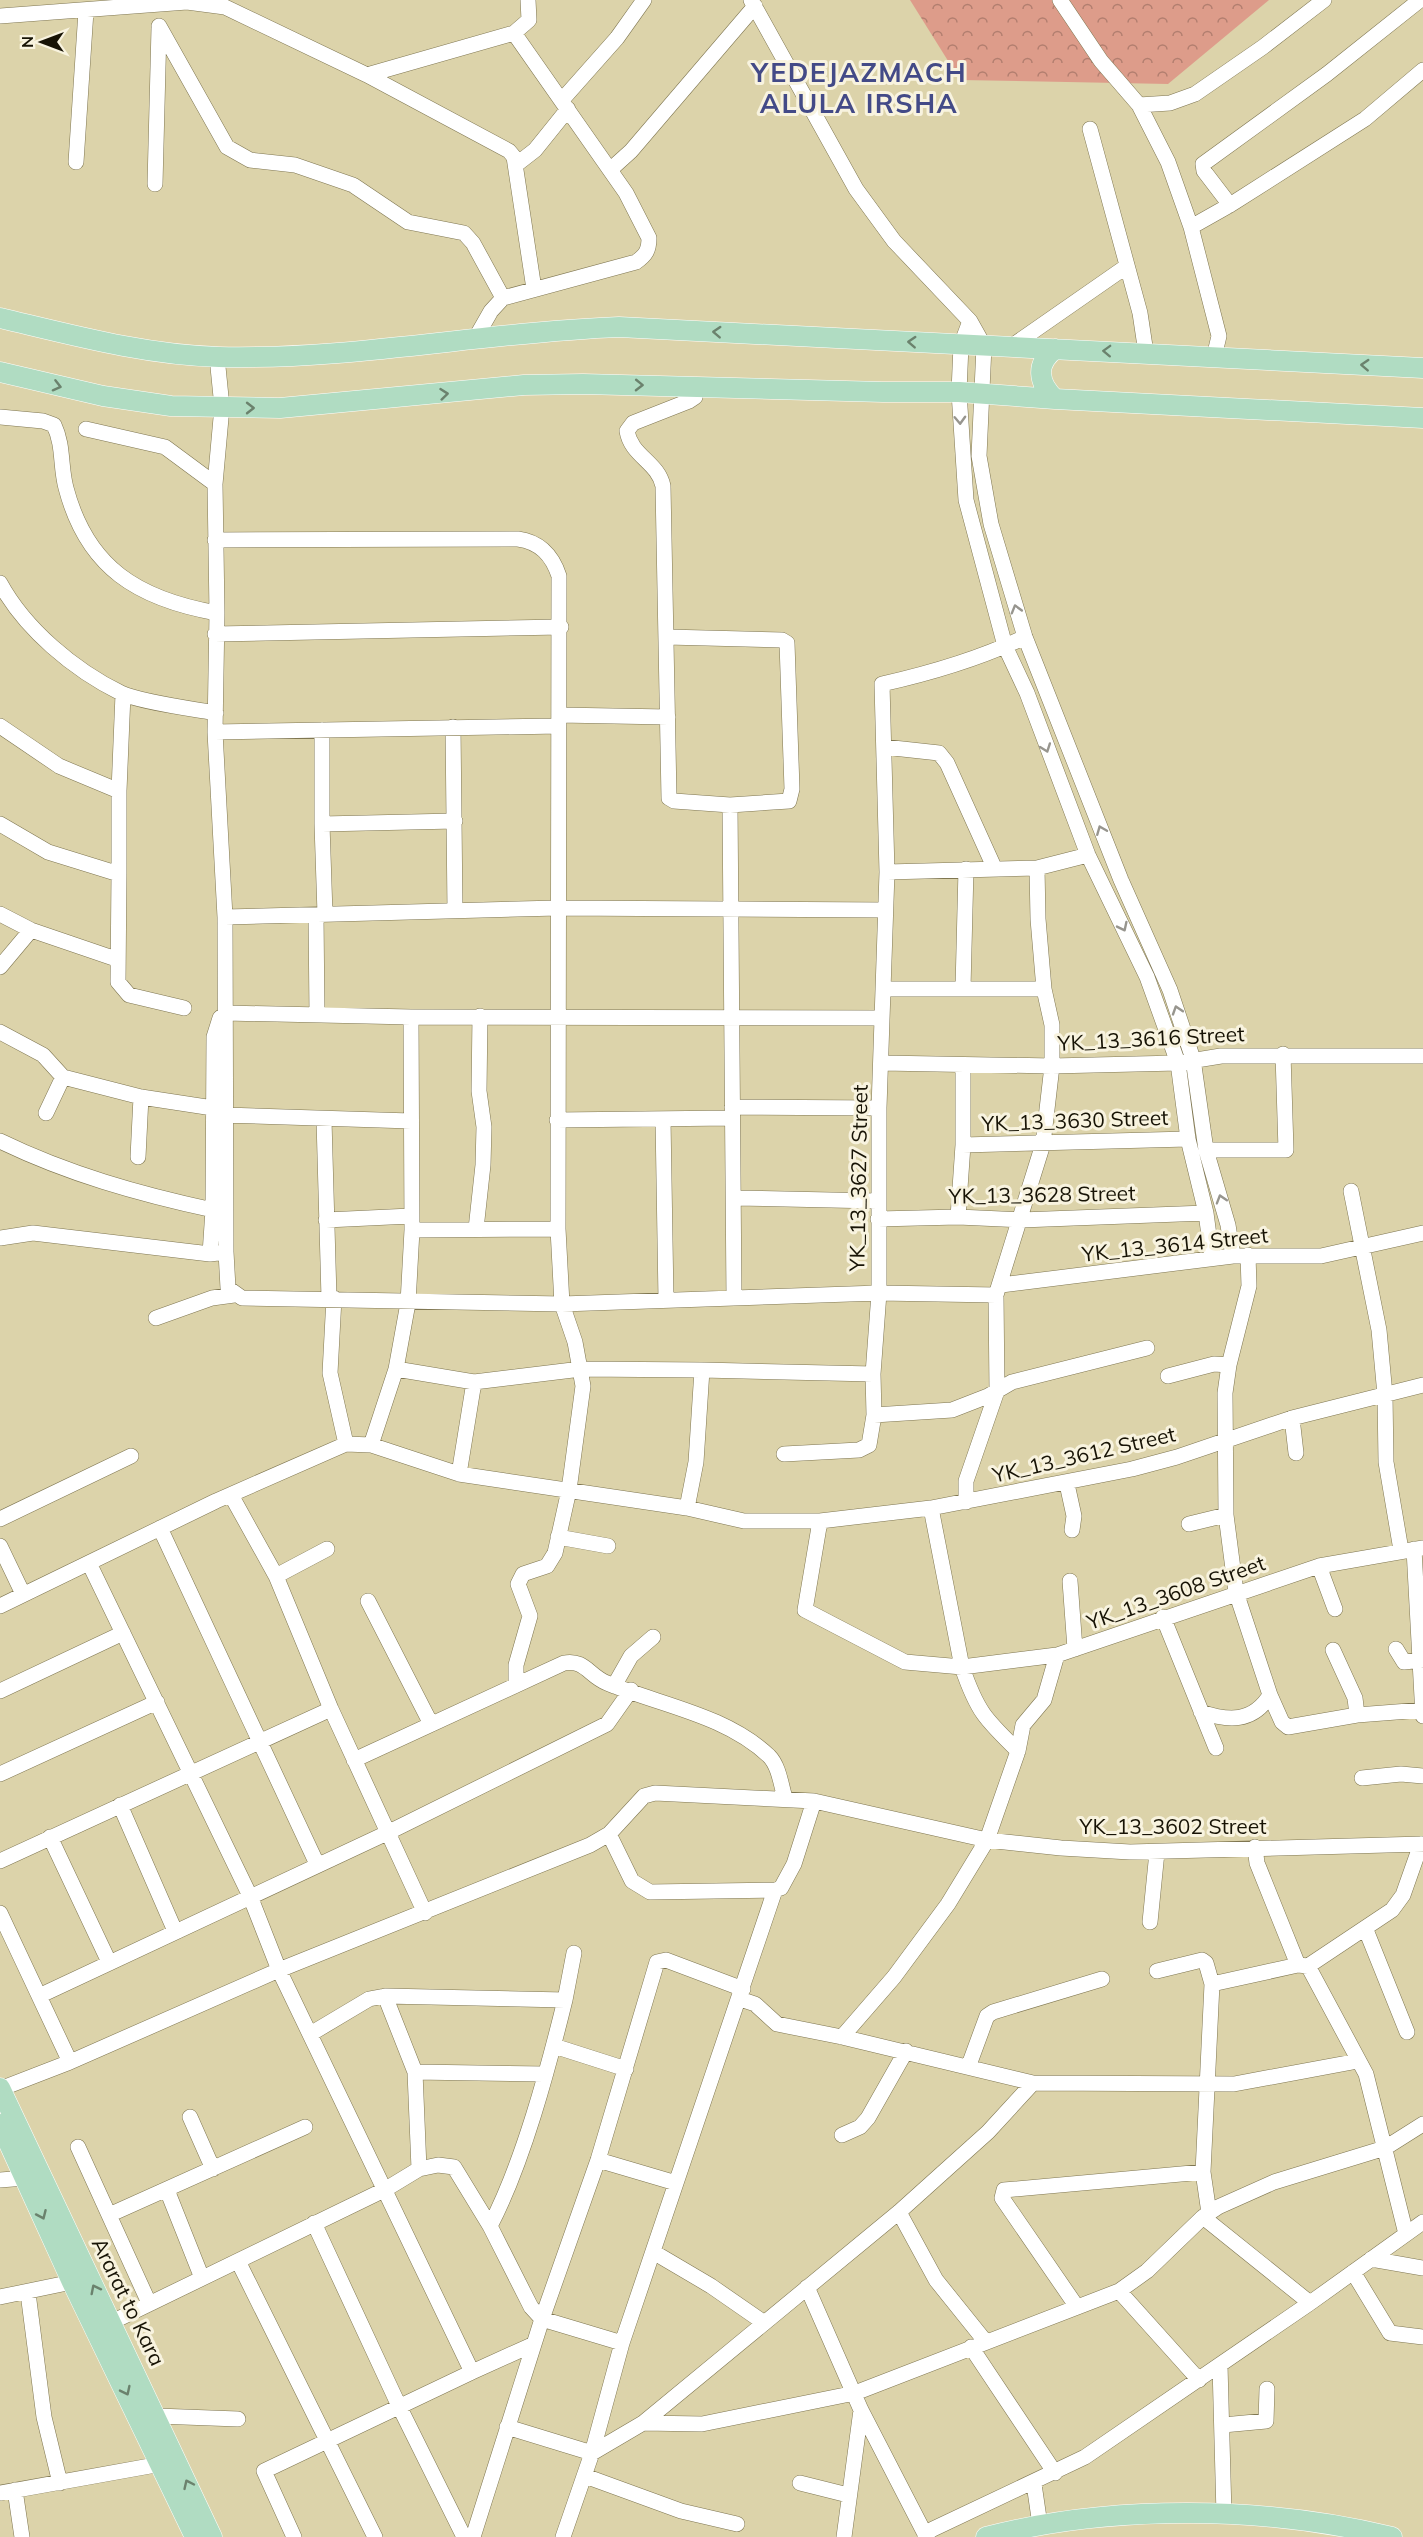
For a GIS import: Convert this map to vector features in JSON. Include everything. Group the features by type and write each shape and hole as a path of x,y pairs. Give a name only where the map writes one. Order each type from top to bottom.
{"main road":[{"path":"0,318 135,349 217,357 275,357 563,329 619,327 1423,368"},
{"path":"1055,350 1043,361 1040,375 1046,390 1055,399"},
{"path":"0,372 103,396 171,406 280,408 524,385 695,386 779,390 982,393 1055,399 1423,418"},
{"name":"Ararat to Kara","path":"0,2089 157,2416 212,2537"},
{"name":"Ararat to Kara","path":"0,2124 72,2282 195,2537"},
{"path":"986,2537 1040,2525 1132,2516 1224,2515 1278,2516 1392,2537"}],"street":[{"path":"367,75 514,33 529,20 528,0"},
{"path":"517,164 535,150 565,104 644,0"},
{"path":"1060,0 1108,70 1139,105 1168,162 1191,226 1219,336 1214,357"},
{"path":"1139,105 1170,103 1195,94 1263,47 1324,0"},
{"path":"1230,205 1204,171 1203,164 1327,74 1420,0"},
{"path":"0,16 29,7 86,11 187,2 225,7 367,75 508,151 517,164 534,289"},
{"path":"610,170 631,152 753,3 856,189 894,241 970,321 984,346 979,456 991,524 1024,637 1121,880 1170,990 1206,1150 1228,1225 1233,1256"},
{"path":"155,184 159,4"},
{"path":"76,162 86,11"},
{"path":"159,26 227,147 250,160 295,165 344,182 408,222 464,233 473,243 503,298"},
{"path":"475,339 491,311 503,298 624,266 645,256 649,238 626,194 514,33"},
{"path":"1191,226 1230,205 1365,119 1423,70"},
{"path":"1090,129 1140,313 1146,353"},
{"path":"1012,346 1127,266"},
{"path":"970,321 961,345 959,392 966,500 1005,646 1027,693 1088,855 1186,1061 1188,1139 1206,1213 1212,1258"},
{"path":"210,1254 226,1013 225,917 215,732 217,613 215,484 222,407 217,357"},
{"path":"667,637 782,640 787,643 791,796 784,803 730,805 674,801 669,798 666,574 661,474 628,441 627,431 633,423 689,401 695,397 695,386"},
{"path":"0,417 43,421 54,425 63,449 63,478 80,531 97,554 122,578 179,606 217,613"},
{"path":"86,429 165,447 215,484"},
{"path":"215,540 531,541 541,546 556,567 559,576 561,627 558,721 558,1229 562,1304 573,1332 583,1386 569,1490 551,1562 547,1566 523,1574 518,1584 530,1616 516,1665 516,1685"},
{"path":"0,583 28,625 61,653 123,694 216,713"},
{"path":"215,634 561,627"},
{"path":"1005,646 1024,637"},
{"name":"YK_13_3627 Street","path":"784,1454 859,1450 869,1445 874,1415 873,1374 879,1293 877,1201 882,1063 881,1018 887,872 882,684 935,671 1005,646"},
{"path":"123,694 119,791 117,982 129,995 184,1008"},
{"path":"215,732 453,727 668,717"},
{"path":"0,726 59,766 119,791"},
{"path":"453,727 455,910"},
{"path":"316,1015 322,824 322,730"},
{"path":"885,747 939,753 947,763 994,867"},
{"path":"730,805 732,1113 735,1198 734,1298"},
{"path":"322,824 455,821"},
{"path":"0,824 48,852 119,874"},
{"path":"887,872 994,867 1037,868 1088,855"},
{"path":"966,1502 969,1471 997,1391 998,1290 1043,1144 1053,1066 1052,1025 1044,989 1038,919 1037,868"},
{"path":"963,988 966,869"},
{"path":"225,917 558,908 884,910"},
{"path":"0,914 31,930 116,959"},
{"path":"0,967 31,930"},
{"path":"883,989 1044,989"},
{"path":"226,1013 411,1017 881,1018"},
{"path":"476,1230 484,1155 484,1127 479,1091 480,1016"},
{"path":"371,1446 396,1369 408,1303 412,1223 411,1017"},
{"path":"0,1032 43,1055 63,1077 141,1097 219,1111 324,1120 411,1121"},
{"path":"1206,1150 1286,1150 1283,1054"},
{"name":"YK_13_3616 Street","path":"882,1063 1053,1066 1186,1061 1283,1054 1423,1056"},
{"path":"958,1217 963,1145 963,1066"},
{"path":"46,1113 63,1077"},
{"path":"138,1157 141,1097"},
{"path":"557,1120 663,1119 732,1113 879,1108"},
{"path":"219,1111 228,1288 234,1294"},
{"path":"663,1119 666,1300"},
{"path":"0,1606 160,1528 346,1444 330,1373 331,1298 326,1220 324,1120"},
{"name":"YK_13_3630 Street","path":"963,1145 1188,1139"},
{"path":"0,1141 46,1163 125,1189 213,1210"},
{"path":"1248,1255 1250,1286 1229,1365 1225,1393 1226,1515 1236,1592 1270,1695 1282,1722 1288,1727 1357,1715 1423,1713 1422,1660 1413,1549 1388,1485 1385,1395 1379,1330 1351,1191"},
{"path":"735,1198 877,1201"},
{"name":"YK_13_3628 Street","path":"878,1219 958,1217 1021,1220 1206,1213"},
{"path":"326,1220 412,1223 476,1230 558,1229"},
{"path":"0,1238 33,1233 210,1254 226,1252"},
{"name":"YK_13_3614 Street","path":"234,1294 242,1298 331,1298 408,1303 562,1304 998,1290 1212,1258 1248,1255 1321,1256 1423,1233"},
{"path":"156,1318 212,1298 234,1294"},
{"path":"874,1415 952,1410 974,1403 1012,1382 1147,1348"},
{"path":"1168,1376 1214,1364 1229,1365"},
{"path":"396,1369 474,1382 581,1369 873,1374"},
{"path":"687,1508 696,1462 702,1370"},
{"path":"459,1474 474,1382"},
{"name":"YK_13_3612 Street","path":"346,1444 371,1446 459,1474 687,1508 744,1521 820,1521 931,1508 1067,1484 1177,1457 1224,1439 1292,1418 1423,1385"},
{"path":"1292,1418 1296,1453"},
{"path":"0,1519 131,1456"},
{"path":"1067,1484 1074,1516 1072,1530"},
{"path":"231,1495 276,1576 331,1709 425,1913"},
{"path":"931,1508 962,1666 978,1708 1018,1751"},
{"path":"1189,1524 1226,1515"},
{"name":"YK_13_3608 Street","path":"820,1521 804,1603 809,1614 905,1662 962,1666 1058,1654 1236,1592 1319,1566 1413,1549"},
{"path":"160,1528 317,1864"},
{"path":"558,1537 608,1546"},
{"path":"0,1546 23,1594"},
{"path":"276,1576 327,1549"},
{"path":"89,1563 250,1896 279,1970 312,2033 472,2372"},
{"path":"1319,1566 1335,1609"},
{"path":"1070,1581 1075,1649"},
{"path":"368,1601 431,1724"},
{"path":"1163,1617 1216,1748"},
{"path":"0,1691 123,1633"},
{"path":"614,1686 631,1656 653,1637"},
{"path":"1396,1649 1404,1662 1422,1660"},
{"path":"1333,1650 1355,1698 1357,1715"},
{"path":"842,2037 891,1979 948,1904 987,1840 1018,1751 1023,1725 1044,1700 1058,1654"},
{"path":"354,1760 564,1663 575,1661 583,1664 603,1682 631,1690 748,1739 771,1758 785,1798"},
{"path":"39,1995 387,1833 607,1724 631,1690"},
{"path":"1201,1712 1224,1720 1238,1719 1258,1709 1270,1695"},
{"path":"0,1773 157,1702"},
{"path":"0,1861 331,1709"},
{"path":"1362,1778 1401,1774 1423,1776"},
{"name":"YK_13_3602 Street","path":"0,2089 70,2062 279,1970 590,1845 609,1834 641,1799 655,1793 814,1801 987,1840 1061,1848 1157,1852 1255,1847 1422,1844"},
{"path":"609,1834 632,1881 650,1892 775,1890 781,1888 794,1864 814,1801"},
{"path":"120,1805 176,1931"},
{"path":"50,1838 109,1962"},
{"path":"1212,1984 1303,1965 1366,1930 1392,1910 1403,1894 1422,1844"},
{"path":"1255,1847 1257,1863 1303,1965 1366,2074 1406,2234"},
{"path":"1150,1922 1157,1852"},
{"path":"563,2537 592,2453 622,2343 655,2253 676,2182 742,1994 761,1924 768,1916 775,1890"},
{"path":"0,1913 70,2062"},
{"path":"1366,1930 1407,2032"},
{"path":"490,2226 523,2142 554,2046 574,1953"},
{"path":"473,2537 542,2319 598,2160 657,1962 661,1960 742,1994 777,2024 906,2051 1033,2083 1207,2082 1234,2084 1358,2061"},
{"path":"1157,1971 1202,1960 1206,1963 1212,1984 1203,2172 1206,2215 1310,2303"},
{"path":"969,2066 987,2016 993,2012 1102,1979"},
{"path":"312,2033 369,1999 385,1996 565,2000"},
{"path":"385,1996 414,2072 419,2169"},
{"path":"554,2046 626,2069"},
{"path":"842,2135 860,2127 868,2118 906,2051"},
{"path":"414,2072 544,2074"},
{"path":"507,2427 592,2453 642,2423 899,2212 988,2132 1033,2083"},
{"path":"190,2117 213,2169"},
{"path":"642,2423 702,2424 855,2393 1119,2291 1147,2271 1206,2215 1274,2182 1385,2148 1423,2124"},
{"path":"109,2215 305,2127"},
{"path":"78,2147 149,2303"},
{"path":"598,2160 676,2182"},
{"path":"112,2322 386,2189 419,2169 438,2165 454,2167 490,2226 531,2307 542,2319 622,2343"},
{"path":"1077,2307 1002,2198 1004,2190 1203,2172"},
{"path":"0,2180 26,2178"},
{"path":"167,2190 202,2278"},
{"path":"899,2212 936,2280 978,2344 1055,2473"},
{"path":"807,2287 861,2410 925,2535 1034,2484 1085,2457 1310,2303 1423,2222"},
{"path":"315,2223 399,2406 464,2537"},
{"path":"655,2253 711,2286 764,2322"},
{"path":"1371,2259 1423,2268"},
{"path":"238,2261 375,2537"},
{"path":"1353,2272 1390,2333 1423,2337"},
{"path":"0,2297 72,2282"},
{"path":"1119,2291 1199,2380"},
{"path":"28,2293 44,2417 60,2482"},
{"path":"294,2537 264,2471 327,2439 534,2344"},
{"path":"1220,2365 1224,2515"},
{"path":"1223,2425 1266,2421 1267,2389"},
{"path":"844,2537 861,2410"},
{"path":"157,2416 238,2419"},
{"path":"21,2537 7,2492 161,2464"},
{"path":"585,2476 681,2511 736,2524"},
{"path":"800,2483 848,2495"},
{"path":"1034,2484 1040,2525"}],"green space":[{"path":"910,0 1269,0 1168,84 960,80"}],"district":[{"name":"YEDEJAZMACH ALULA IRSHA","path":"859,88"}]}
